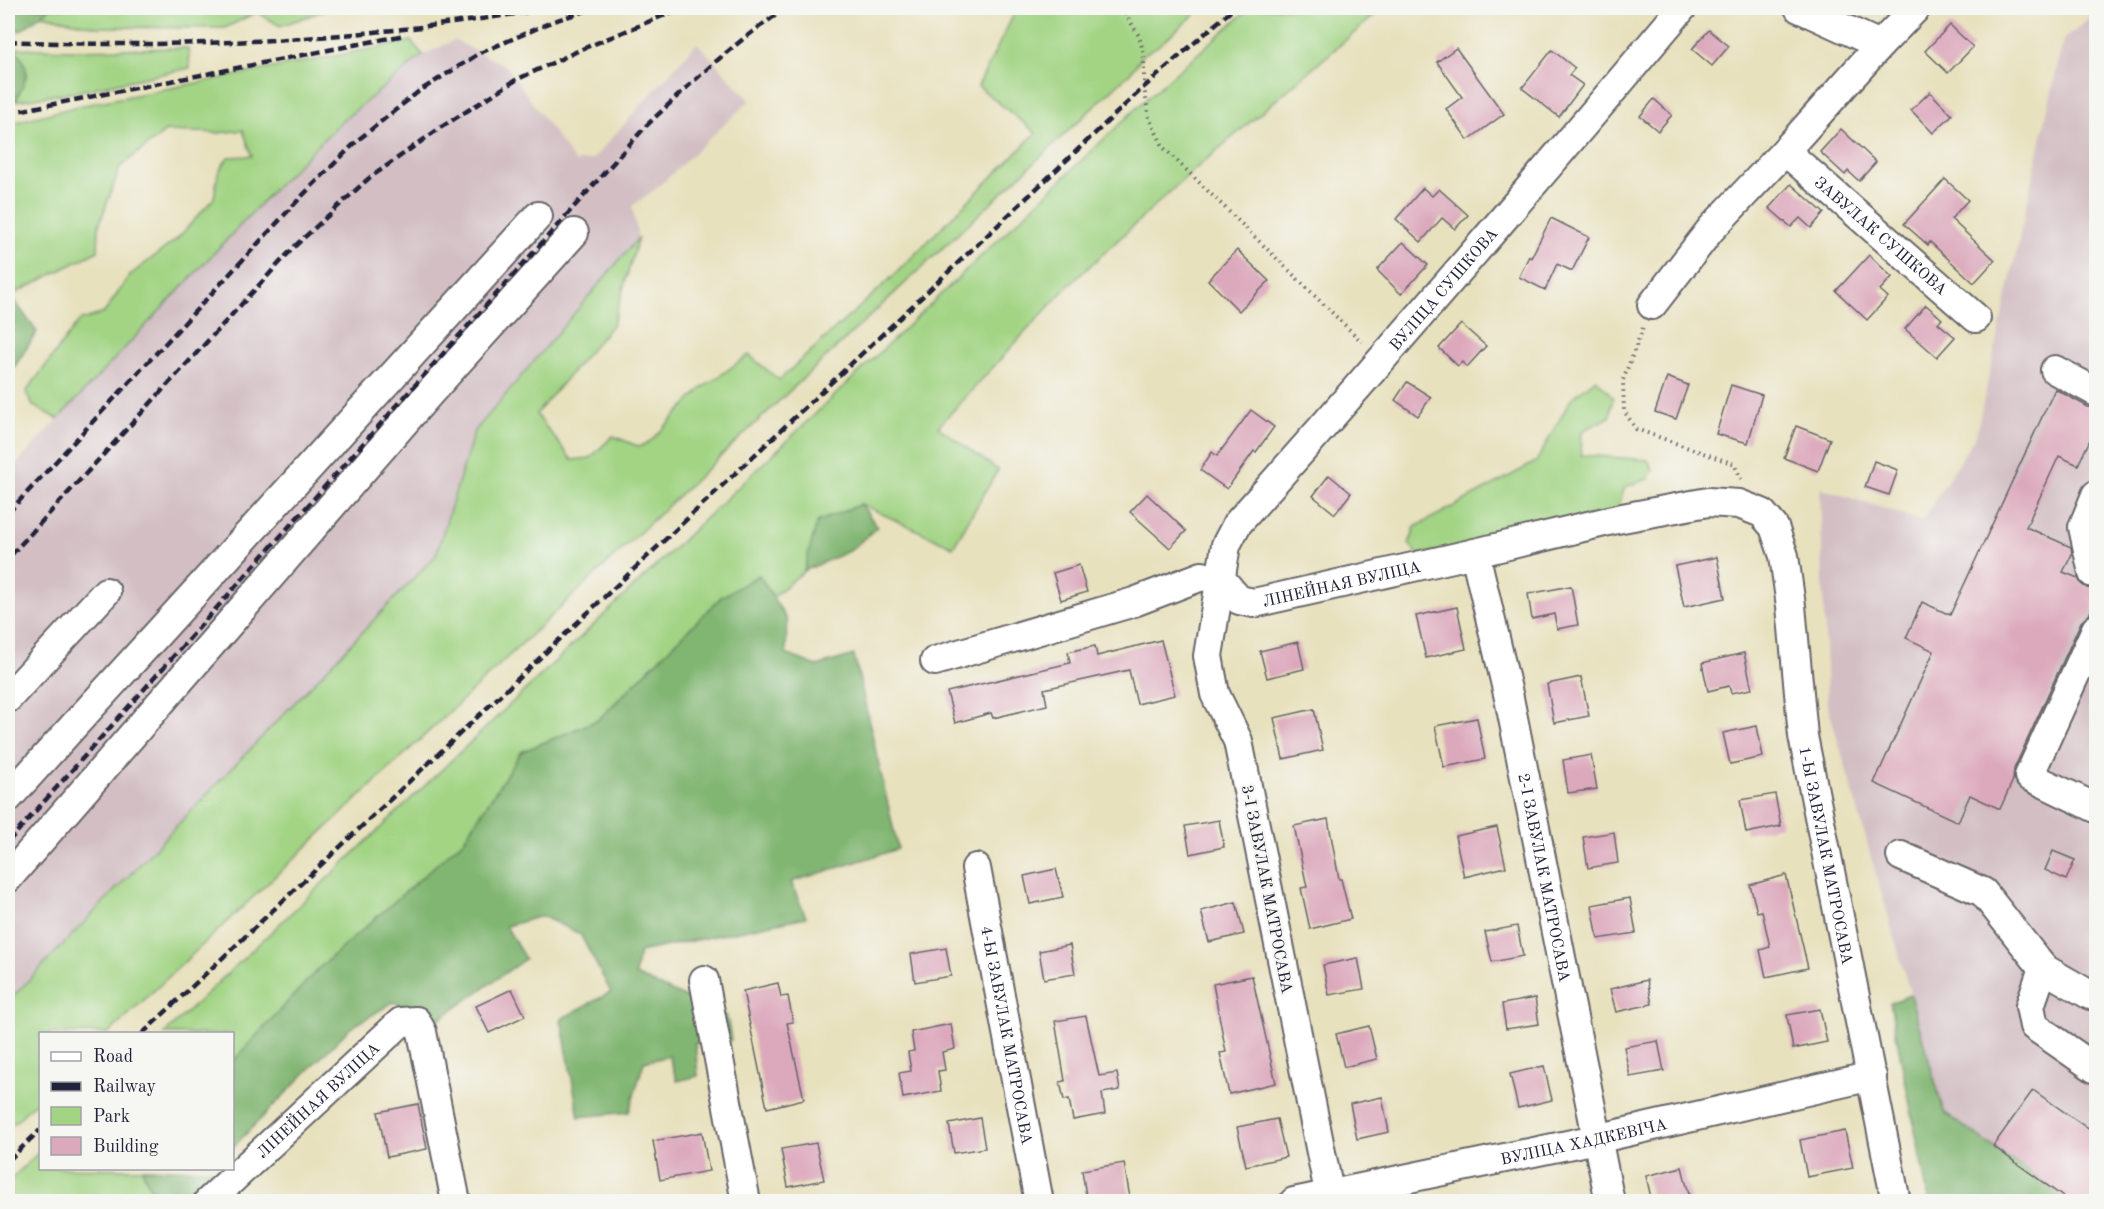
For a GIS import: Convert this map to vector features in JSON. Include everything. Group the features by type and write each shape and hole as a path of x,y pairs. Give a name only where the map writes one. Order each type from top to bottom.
{"street":[{"name":"ВУЛІЦА СУШКОВА","path":"1222,580 1226,545 1237,524 1533,186 1682,8"},
{"path":"1799,8 1880,45"},
{"path":"1652,305 1711,229 1916,8"},
{"name":"ЗАВУЛАК СУШКОВА","path":"1785,151 1976,318"},
{"path":"8,798 538,216"},
{"path":"8,878 428,395 574,233"},
{"path":"2055,370 2097,392"},
{"path":"2097,495 2083,527 2093,573 2097,574"},
{"name":"ЛІНЕЙНАЯ ВУЛІЦА","path":"1222,580 1239,600 1254,603 1617,519 1708,502 1750,509"},
{"name":"1-Ы ЗАВУЛАК МАТРОСАВА","path":"1750,509 1774,527 1784,556 1803,736 1896,1202"},
{"name":"2-І ЗАВУЛАК МАТРОСАВА","path":"1476,553 1509,698 1610,1202"},
{"path":"935,661 1134,602 1202,576 1222,580"},
{"name":"3-І ЗАВУЛАК МАТРОСАВА","path":"1222,580 1208,656 1215,694 1238,741 1330,1197"},
{"path":"8,698 106,592"},
{"path":"2097,629 2029,776 2097,808"},
{"path":"1901,856 1983,892 2043,968 2097,996"},
{"name":"4-Ы ЗАВУЛАК МАТРОСАВА","path":"976,868 1039,1202"},
{"path":"2043,968 2030,1006 2034,1026 2097,1069"},
{"path":"704,980 747,1202"},
{"name":"ЛІНЕЙНАЯ ВУЛІЦА","path":"208,1202 401,1022 416,1021 422,1032 456,1202"},
{"name":"ВУЛІЦА ХАДКЕВІЧА","path":"1294,1202 1330,1197 1872,1076"}],"path":[{"path":"1122,8 1138,36 1144,54 1144,87 1149,118 1164,148 1382,361"},
{"path":"1652,305 1623,380 1624,411 1636,429 1734,464 1741,477 1750,509"}],"shaded area":[{"path":"2096,14 2096,1201 2070,1201 1944,1112 1827,702 1820,488 1922,521 1976,435 2063,40"},
{"path":"455,40 506,66 575,162 593,159 697,43 750,100 658,187 632,206 638,238 474,432 436,555 8,1002 8,473 278,185 340,123 423,55"}],"green space":[{"path":"8,8 51,8 20,31 8,29"},
{"path":"51,8 332,8 280,26 257,12 225,28 97,27 42,15"},
{"path":"372,8 495,8 412,16"},
{"path":"1017,8 1202,8 1158,46 1144,54 1130,73 110,1032 39,1032 39,1099 8,1129 8,1002 436,555 474,432 638,238 613,324 536,414 572,460 590,458 613,436 640,447 652,440 701,389 749,355 779,380 889,280 1036,133 978,86"},
{"path":"1250,8 1383,8 1186,177 1064,290 938,427 998,470 953,547 861,504 818,522 804,571 773,597 759,576 721,597 598,720 521,752 464,840 317,970 234,1061 234,1032 166,1032 1146,99"},
{"path":"411,41 423,55 340,123 278,185 58,419 33,406 26,392 79,321 104,313 130,275 177,239 214,198 218,173 228,157 252,156 243,130 219,133 166,131 120,167 99,225 98,251 8,297 8,124 79,106"},
{"path":"8,48 14,48 20,56 26,68 26,74 15,101 8,103"},
{"path":"14,48 71,50 188,48 190,68 75,92 15,101 25,80 26,68"},
{"path":"11,296 37,332 8,377 8,297"},
{"path":"1596,379 1613,397 1610,417 1582,431 1581,455 1648,460 1653,470 1648,479 1625,487 1616,512 1419,555 1409,544 1415,527 1536,462 1571,399"},
{"path":"861,504 877,527 851,550 804,571 817,522"},
{"path":"759,575 787,620 786,654 817,666 854,655 898,849 791,882 806,917 639,952 635,975 727,1016 731,1040 695,1043 698,1076 677,1081 669,1056 644,1062 629,1112 579,1117 561,1019 611,992 580,934 542,916 506,926 525,959 438,1020 393,1002 349,1029 234,1146 234,1060 317,970 464,840 521,752 598,720 721,597"},
{"path":"1910,995 1944,1112 2070,1201 1929,1201 1890,1003"},
{"path":"39,1152 39,1170 142,1170 150,1188 174,1201 8,1201 8,1182"},
{"path":"142,1170 211,1170 179,1202 150,1188"}],"building":[{"path":"1950,25 1973,47 1948,73 1925,51"},
{"path":"1709,30 1729,46 1712,66 1692,49"},
{"path":"1456,48 1504,114 1468,140 1446,109 1462,97 1437,62"},
{"path":"1552,50 1575,68 1569,75 1583,85 1559,117 1522,88"},
{"path":"1930,92 1952,115 1933,133 1911,110"},
{"path":"1654,99 1672,115 1658,131 1640,116"},
{"path":"1841,129 1876,162 1859,181 1848,171 1845,175 1820,152"},
{"path":"1945,179 1968,200 1951,219 1995,260 1974,283 1930,242 1928,245 1904,224"},
{"path":"1791,184 1824,213 1811,228 1800,218 1791,227 1769,208"},
{"path":"1423,188 1432,196 1439,189 1468,215 1455,229 1442,218 1421,242 1396,219"},
{"path":"1551,218 1589,237 1572,271 1557,264 1545,290 1519,277"},
{"path":"1403,242 1428,265 1401,294 1377,270"},
{"path":"1237,250 1269,281 1239,311 1208,280"},
{"path":"1869,255 1892,277 1880,290 1888,297 1867,320 1836,291"},
{"path":"1926,305 1942,319 1938,323 1955,337 1937,357 1905,329"},
{"path":"1461,324 1486,346 1467,367 1462,362 1458,366 1439,348"},
{"path":"1667,377 1688,385 1676,419 1655,412"},
{"path":"1407,382 1431,397 1418,416 1395,400"},
{"path":"1731,385 1762,395 1748,443 1716,434"},
{"path":"2055,389 2088,407 2097,408 2097,425 2078,465 2059,456 2026,527 2071,547 2072,554 2063,572 2078,578 2087,588 2097,590 2097,598 2089,615 2081,622 2014,769 2013,780 2000,809 1970,795 1958,822 1874,783 1934,651 1906,638 1922,602 1950,615"},
{"path":"1251,410 1274,427 1227,489 1200,470 1212,452 1217,456"},
{"path":"1796,426 1830,439 1818,471 1784,458"},
{"path":"1874,461 1898,470 1889,495 1865,487"},
{"path":"1329,475 1351,493 1335,514 1313,496"},
{"path":"1147,494 1186,531 1170,548 1130,512"},
{"path":"1717,557 1725,598 1684,607 1675,566"},
{"path":"1079,565 1087,592 1061,600 1053,573"},
{"path":"1571,586 1578,625 1557,629 1554,614 1532,619 1528,594"},
{"path":"1457,607 1466,649 1426,658 1416,616"},
{"path":"1161,640 1175,695 1137,704 1129,670 1044,689 1047,705 993,718 991,713 955,723 947,692 1070,663 1068,652 1095,646 1097,656"},
{"path":"1298,642 1304,669 1267,678 1260,651"},
{"path":"1744,653 1752,689 1731,693 1729,686 1708,691 1702,663"},
{"path":"1581,677 1589,716 1554,723 1547,684"},
{"path":"1314,709 1323,750 1283,759 1274,718"},
{"path":"1477,718 1485,759 1444,767 1435,726"},
{"path":"1757,726 1763,757 1730,764 1723,733"},
{"path":"1591,755 1597,789 1568,793 1563,760"},
{"path":"1775,794 1781,826 1746,833 1740,800"},
{"path":"1328,819 1339,879 1341,879 1351,919 1310,929 1301,888 1307,887 1294,826"},
{"path":"1219,820 1224,847 1190,854 1185,826"},
{"path":"1497,827 1506,867 1464,877 1455,836"},
{"path":"1614,832 1618,863 1588,868 1583,837"},
{"path":"2053,851 2075,860 2066,880 2045,870"},
{"path":"1056,869 1063,897 1030,904 1024,876"},
{"path":"1786,875 1808,968 1766,977 1760,950 1770,947 1762,911 1757,912 1750,885"},
{"path":"1630,898 1636,933 1598,939 1592,905"},
{"path":"1236,902 1244,934 1209,942 1201,911"},
{"path":"1517,926 1523,956 1492,962 1485,932"},
{"path":"1070,945 1075,974 1044,979 1039,951"},
{"path":"946,948 951,976 915,982 911,954"},
{"path":"1358,958 1364,989 1329,995 1323,965"},
{"path":"1252,976 1276,1083 1229,1094 1220,1053 1226,1052 1213,984"},
{"path":"1647,980 1652,1004 1616,1012 1610,989"},
{"path":"778,983 781,997 788,996 793,1022 787,1023 804,1099 767,1108 743,991"},
{"path":"512,989 525,1016 489,1033 476,1006"},
{"path":"1535,998 1539,1024 1506,1029 1502,1004"},
{"path":"1820,1009 1827,1042 1793,1049 1787,1015"},
{"path":"1086,1016 1099,1076 1117,1073 1120,1090 1102,1093 1105,1114 1073,1120 1069,1099 1064,1100 1060,1082 1065,1081 1055,1021"},
{"path":"951,1024 955,1049 942,1052 945,1070 938,1071 941,1091 903,1098 899,1073 911,1071 908,1052 914,1051 911,1032"},
{"path":"1369,1026 1377,1059 1344,1067 1336,1034"},
{"path":"1658,1041 1664,1071 1630,1077 1624,1047"},
{"path":"1544,1066 1552,1100 1518,1108 1510,1074"},
{"path":"2033,1090 2097,1135 2097,1202 2070,1202 1993,1146"},
{"path":"1382,1097 1389,1132 1357,1139 1350,1104"},
{"path":"418,1104 427,1149 387,1157 378,1112"},
{"path":"980,1118 985,1148 954,1153 949,1124"},
{"path":"1277,1119 1286,1157 1246,1166 1237,1127"},
{"path":"1845,1131 1853,1168 1807,1177 1800,1140"},
{"path":"702,1132 709,1171 660,1180 653,1141"},
{"path":"816,1143 824,1180 788,1187 781,1149"},
{"path":"1124,1163 1130,1198 1110,1202 1087,1202 1082,1170"},
{"path":"1682,1167 1691,1202 1652,1202 1646,1176"}],"railway":[{"path":"8,41 144,44 280,40 416,28 551,8"},
{"path":"8,513 302,196 358,140 418,92 480,53 554,21 595,8"},
{"path":"11,555 295,246 368,179 440,128 516,80 582,49 682,8"},
{"path":"8,842 646,126 731,48 787,8"},
{"path":"144,1032 1144,87 1234,8"},
{"path":"8,113 405,35"},
{"path":"8,1161 39,1131"}]}
